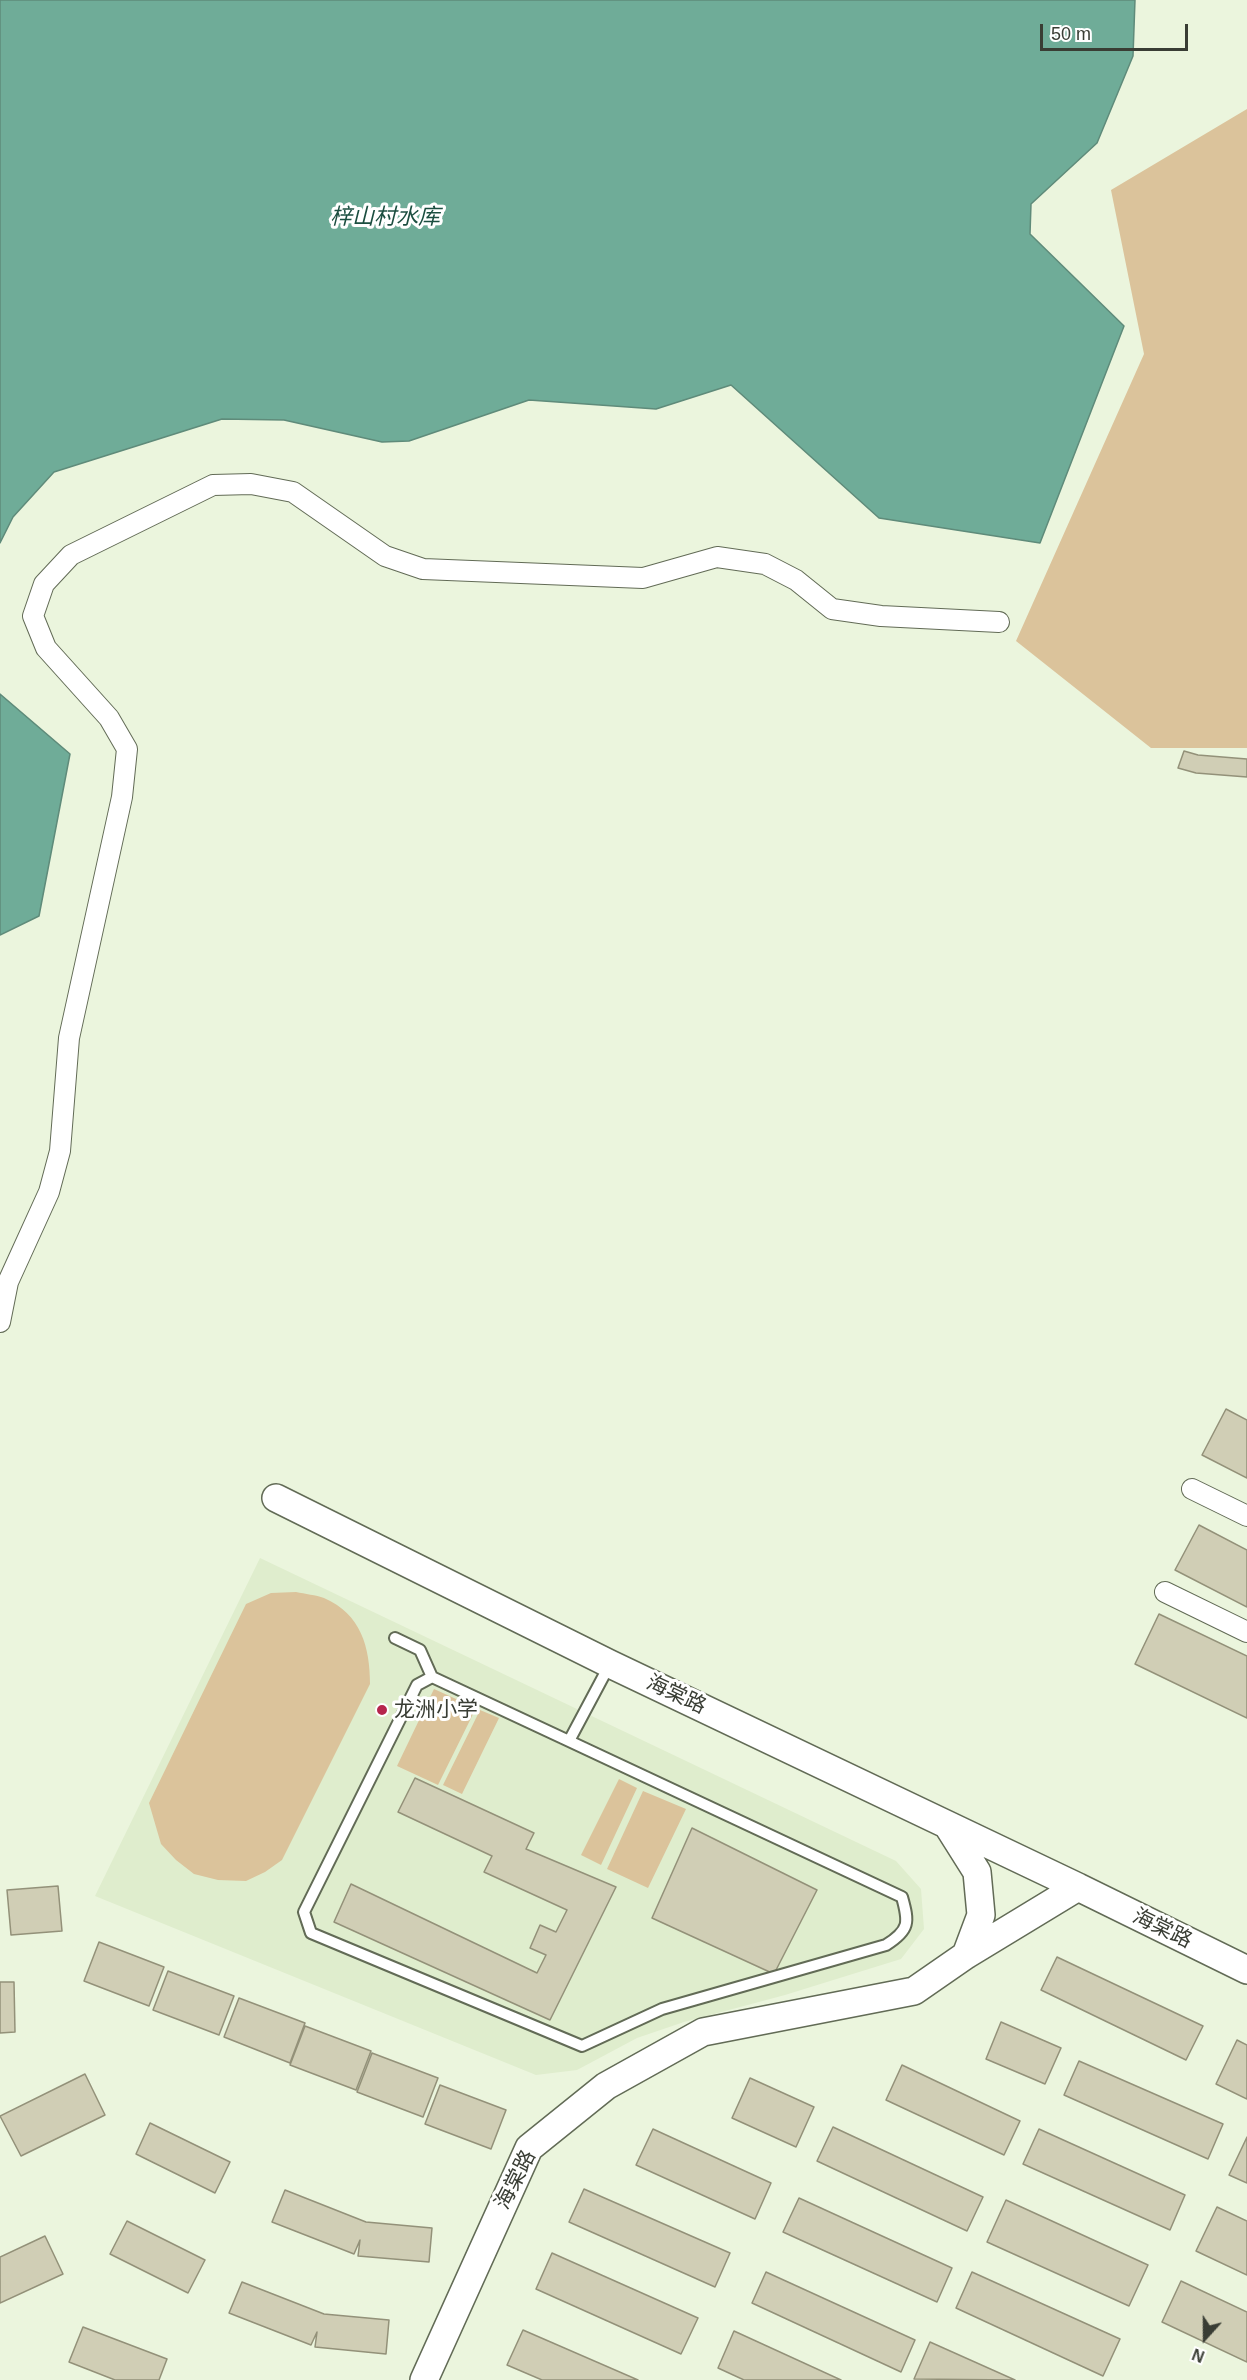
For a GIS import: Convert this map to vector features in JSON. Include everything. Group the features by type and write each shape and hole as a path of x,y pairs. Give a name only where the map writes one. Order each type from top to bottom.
{"street":[{"path":"0,1322 8,1282 48,1192 60,1151 69,1038 123,788 127,749 109,718 46,648 33,616 44,584 71,555 213,485 251,484 293,492 385,556 423,569 643,578 717,557 765,564 796,580 832,609 880,616 999,622"},
{"path":"1192,1489 1247,1516"},
{"name":"海棠路","path":"276,1498 610,1664 1247,1970"},
{"path":"1165,1592 1247,1632"},
{"path":"948,1826 977,1872 981,1915 966,1955"},
{"name":"海棠路","path":"424,2380 529,2148 606,2086 703,2032 914,1991 966,1955 1078,1887"}],"lane":[{"path":"395,1638 420,1650 432,1677 902,1897 908,1919 901,1936 886,1945 662,2009 582,2046 311,1933 304,1912 417,1685 432,1677"},
{"path":"569,1741 610,1664"}],"shaded area":[{"path":"1247,109 1247,748 1151,748 1016,641 1144,354 1111,190"},
{"name":"龙洲小学","path":"260,1558 896,1861 921,1889 924,1929 901,1959 785,1995 684,2022 637,2038 577,2070 536,2075 95,1896"},
{"path":"296,1592 324,1598 337,1605 355,1622 368,1657 370,1684 282,1860 246,1881 218,1880 194,1874 161,1844 149,1803 246,1604 271,1593"},
{"path":"434,1689 476,1708 438,1785 397,1766"},
{"path":"480,1710 499,1718 462,1794 443,1785"},
{"path":"619,1779 637,1788 601,1865 581,1855"},
{"path":"643,1791 686,1809 648,1888 607,1869"}],"water":[{"name":"梓山村水库","path":"0,0 1135,0 1133,56 1097,143 1031,204 1030,234 1124,326 1040,543 879,518 731,385 656,409 529,400 409,441 382,442 284,420 222,419 54,472 13,517 0,543"},
{"path":"0,694 70,754 39,916 0,935"}],"building":[{"path":"1184,751 1198,755 1247,759 1247,777 1196,773 1178,768"},
{"path":"1226,1409 1247,1420 1247,1478 1202,1455"},
{"path":"1199,1525 1247,1550 1247,1607 1175,1570"},
{"path":"1159,1614 1247,1656 1247,1718 1135,1664"},
{"path":"415,1778 534,1833 526,1849 616,1887 550,2020 334,1922 351,1884 537,1973 546,1955 530,1948 540,1925 556,1932 567,1910 484,1872 492,1856 398,1812"},
{"path":"692,1828 817,1890 774,1974 652,1918"},
{"path":"58,1886 62,1931 11,1935 7,1890"},
{"path":"99,1942 164,1967 149,2006 84,1981"},
{"path":"1057,1957 1203,2026 1186,2060 1041,1990"},
{"path":"168,1971 234,1996 219,2035 153,2010"},
{"path":"0,1982 14,1982 15,2032 0,2033"},
{"path":"239,1998 305,2023 290,2063 224,2037"},
{"path":"1001,2022 1061,2048 1045,2084 986,2059"},
{"path":"305,2026 371,2051 356,2090 290,2065"},
{"path":"1237,2040 1247,2045 1247,2099 1216,2084"},
{"path":"372,2053 438,2078 423,2117 357,2092"},
{"path":"1079,2061 1223,2124 1208,2159 1064,2095"},
{"path":"902,2065 1020,2121 1004,2155 886,2100"},
{"path":"85,2074 105,2115 21,2156 0,2116"},
{"path":"750,2078 814,2107 796,2147 732,2118"},
{"path":"440,2085 506,2110 491,2149 425,2124"},
{"path":"150,2123 230,2162 215,2193 136,2154"},
{"path":"833,2127 983,2197 967,2231 817,2161"},
{"path":"653,2129 771,2183 755,2219 636,2165"},
{"path":"1039,2129 1185,2195 1170,2230 1023,2164"},
{"path":"1247,2137 1247,2183 1229,2175"},
{"path":"584,2189 730,2253 715,2287 569,2222"},
{"path":"285,2190 366,2222 432,2228 429,2262 358,2256 360,2240 354,2254 272,2222"},
{"path":"799,2198 952,2268 937,2302 783,2232"},
{"path":"1006,2200 1148,2265 1129,2306 987,2242"},
{"path":"1217,2207 1247,2221 1247,2275 1196,2251"},
{"path":"127,2221 205,2260 188,2293 110,2254"},
{"path":"45,2236 63,2274 0,2303 0,2257"},
{"path":"552,2253 698,2318 681,2354 536,2289"},
{"path":"766,2272 915,2340 901,2372 752,2303"},
{"path":"972,2272 1120,2339 1103,2376 956,2308"},
{"path":"1181,2281 1247,2312 1247,2362 1162,2322"},
{"path":"242,2282 324,2314 389,2320 386,2354 315,2347 317,2332 311,2345 229,2313"},
{"path":"83,2327 167,2359 159,2380 115,2380 69,2362"},
{"path":"523,2330 638,2380 542,2380 507,2365"},
{"path":"734,2331 841,2380 744,2380 718,2368"},
{"path":"930,2342 1015,2380 914,2379"}],"place":[{"name":"龙洲小学","path":"382,1710"}]}
